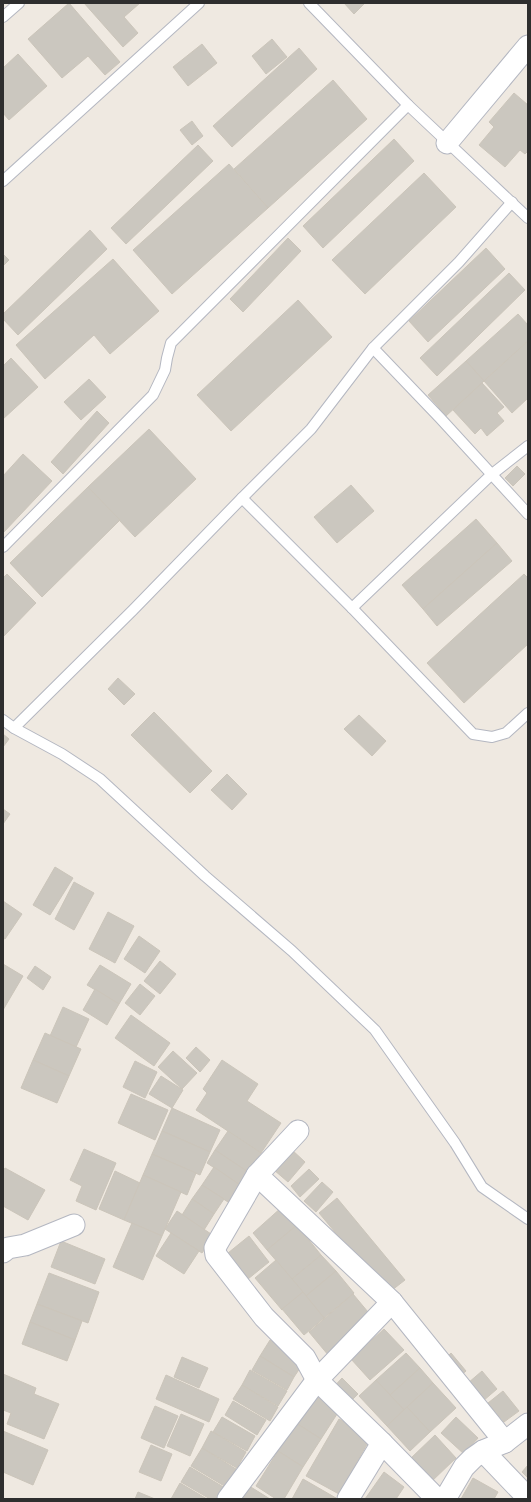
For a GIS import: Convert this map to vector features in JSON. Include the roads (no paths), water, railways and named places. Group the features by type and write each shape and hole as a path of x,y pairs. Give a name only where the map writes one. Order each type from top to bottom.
{"street":[{"path":"447,143 528,46"},
{"path":"298,1131 257,1176 217,1244 215,1248 216,1255 264,1317 305,1358 317,1380 437,1499"},
{"path":"257,1176 392,1302 505,1442"},
{"path":"3,1252 8,1248 25,1245 74,1225"},
{"path":"228,1499 317,1380 392,1302"},
{"path":"445,1499 464,1467 483,1451 505,1442 528,1424"},
{"path":"348,1499 382,1443"},
{"path":"483,1451 528,1498"}],"lane":[{"path":"3,17 19,3"},
{"path":"3,181 198,3"},
{"path":"309,3 408,105 528,218"},
{"path":"3,547 153,395 165,370 171,343 408,105"},
{"path":"14,728 133,610 311,429 373,348 459,262 512,202"},
{"path":"373,348 528,514"},
{"path":"352,608 491,475 528,446"},
{"path":"242,498 352,608 473,734 492,737 506,733 528,713"},
{"path":"3,720 14,728 62,754 100,779 205,876 292,951 376,1030 455,1144 482,1187 528,1219"}]}
